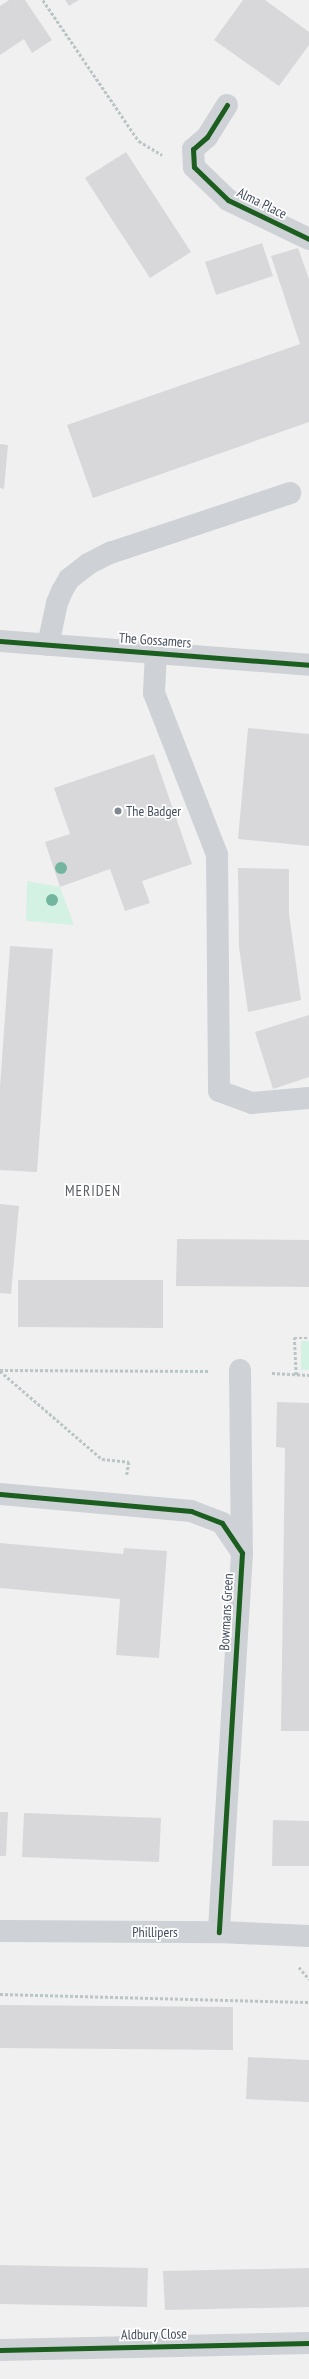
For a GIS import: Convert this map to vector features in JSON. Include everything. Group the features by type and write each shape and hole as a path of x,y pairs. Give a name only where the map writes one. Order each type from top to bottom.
{"street":[{"path":"194,168 193,149 207,137 227,105"},
{"name":"Alma Place","path":"194,168 228,200 309,239"},
{"path":"48,645 57,602 62,591 69,580 88,564 110,553 290,493"},
{"name":"The Gossamers","path":"0,641 309,664"},
{"path":"156,652 154,693 217,856 219,1091 252,1102 309,1098"},
{"name":"Bowmans Green","path":"219,1932 242,1553 240,1370"},
{"path":"0,1494 191,1511 222,1523 242,1553"},
{"name":"Phillipers","path":"0,1931 219,1932 309,1936"},
{"name":"Aldbury Close","path":"0,2350 309,2343"}],"path":[{"path":"43,0 139,142 171,160 194,168"},
{"path":"309,1338 294,1338 296,1375 309,1375"},
{"path":"0,1371 240,1370"},
{"path":"0,1371 102,1459 129,1462 123,1505"},
{"path":"0,1994 309,2002"}],"green space":[{"path":"27,881 60,887 74,925 26,921"},
{"path":"301,1341 309,1341 309,1370 301,1370"}],"building":[{"path":"9,0 25,0 52,40 32,53 24,39 0,55 0,6"},
{"path":"65,0 79,0 69,6"},
{"path":"243,0 265,0 309,32 309,45 279,86 214,40"},
{"path":"126,152 191,252 150,278 85,178"},
{"path":"262,243 273,276 216,295 205,262"},
{"path":"298,248 309,279 309,422 93,498 67,425 300,344 271,256"},
{"path":"0,444 8,445 4,489 0,488"},
{"path":"248,728 309,734 309,846 238,839"},
{"name":"The Badger","path":"154,754 192,864 142,881 150,903 125,911 110,869 60,887 45,842 70,834 54,788"},
{"path":"238,868 289,869 289,914 301,1000 248,1012 239,947"},
{"path":"10,946 53,949 37,1172 0,1170 0,1087"},
{"path":"309,1015 309,1077 273,1089 255,1032"},
{"path":"0,1204 19,1206 11,1294 0,1293"},
{"path":"177,1239 309,1240 309,1287 176,1286"},
{"path":"18,1280 163,1280 163,1328 18,1327"},
{"path":"277,1402 309,1403 309,1731 281,1731 285,1448 276,1447"},
{"path":"0,1543 123,1554 124,1548 167,1551 159,1658 116,1655 120,1599 0,1588"},
{"path":"0,1812 8,1812 6,1856 0,1856"},
{"path":"24,1813 161,1818 159,1862 22,1857"},
{"path":"273,1820 309,1821 309,1866 272,1866"},
{"path":"0,2005 233,2007 233,2050 0,2048"},
{"path":"248,2057 309,2060 309,2102 246,2099"},
{"path":"0,2265 148,2268 147,2307 0,2304"},
{"path":"309,2268 309,2307 165,2310 163,2271"}],"cycle path":[{"path":"227,105 207,137 193,149 194,167 228,200 309,239"},
{"path":"0,641 309,665"},
{"path":"0,1494 191,1511 222,1523 242,1553 219,1932"},
{"path":"0,2350 309,2343"}],"place":[{"name":"The Badger","path":"118,811"}],"district":[{"name":"MERIDEN","path":"93,1191"}]}
